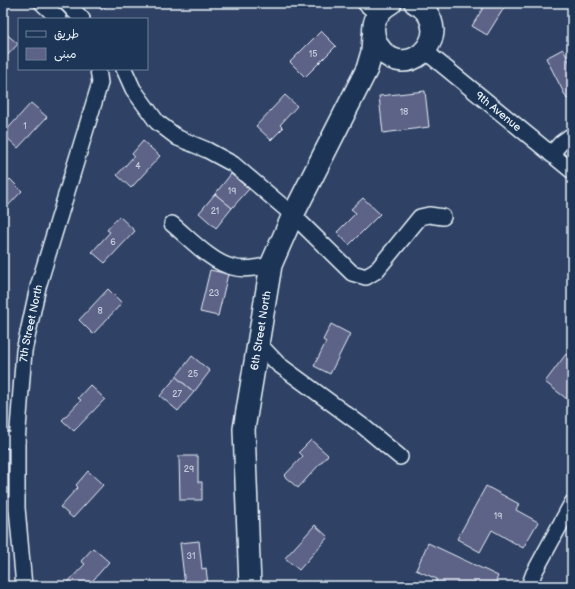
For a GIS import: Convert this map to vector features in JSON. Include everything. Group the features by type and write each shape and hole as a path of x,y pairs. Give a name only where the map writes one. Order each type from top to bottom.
{"street":[{"path":"42,3 58,18"},
{"path":"67,3 81,18"},
{"path":"373,36 377,46 385,54 395,59 406,60 416,57 425,51 431,42 434,12 427,12 415,3"},
{"name":"6th Street North","path":"250,586 244,429 272,265 293,215 370,60 373,24 378,7"},
{"name":"9th Avenue","path":"425,51 572,171"},
{"name":"6th Street North","path":"354,94 373,75 395,59"},
{"name":"7th Street North","path":"24,586 10,441 24,351 38,287 100,83 98,70"},
{"path":"124,70 133,89 157,122 178,138 207,150 233,164 293,215 352,273 366,276 376,271 420,217 429,215 442,217"},
{"path":"551,154 561,143 572,135"},
{"path":"172,224 212,258 231,267 248,268 272,265"},
{"path":"258,343 278,364 364,426 400,457"},
{"path":"529,586 534,573 572,503"}],"building":[{"path":"94,3 108,3 102,10"},
{"path":"486,3 507,3 487,35 472,26"},
{"path":"3,31 18,44 3,60"},
{"path":"321,31 336,46 305,77 290,62"},
{"path":"563,49 572,67 572,97 567,99 546,58"},
{"path":"425,91 429,127 383,133 379,96"},
{"path":"285,95 297,106 280,125 283,128 271,140 256,126"},
{"path":"31,103 47,117 18,148 3,134"},
{"path":"143,141 160,156 131,188 117,175 134,156 132,154"},
{"path":"231,174 249,189 232,208 215,194"},
{"path":"10,179 22,191 5,209 8,212 3,217 3,186"},
{"path":"215,194 232,208 216,228 199,213"},
{"path":"363,198 380,214 349,245 337,232 356,213 351,209"},
{"path":"119,216 135,231 105,263 92,252 110,232 107,230"},
{"path":"210,270 228,274 218,316 200,312"},
{"path":"108,289 122,303 93,334 79,320"},
{"path":"331,324 350,334 330,374 314,366 326,342 323,340"},
{"path":"566,354 572,358 572,403 545,382"},
{"path":"192,356 210,371 194,392 176,377"},
{"path":"176,377 194,392 178,411 160,396"},
{"path":"90,385 105,399 74,431 62,420 81,400 78,398"},
{"path":"311,440 328,455 298,488 284,476 303,456 299,452"},
{"path":"179,456 198,456 198,482 202,482 202,500 180,500"},
{"path":"88,471 103,485 73,518 60,507 78,487 76,485"},
{"path":"486,486 519,504 516,510 538,522 523,548 492,530 480,552 457,539"},
{"path":"315,525 328,537 299,570 285,558"},
{"path":"199,541 202,569 206,568 208,585 185,586 180,543"},
{"path":"428,543 498,576 494,586 434,586 437,579 416,570"},
{"path":"93,548 109,562 88,586 66,586 65,585 85,564 81,561"}]}
